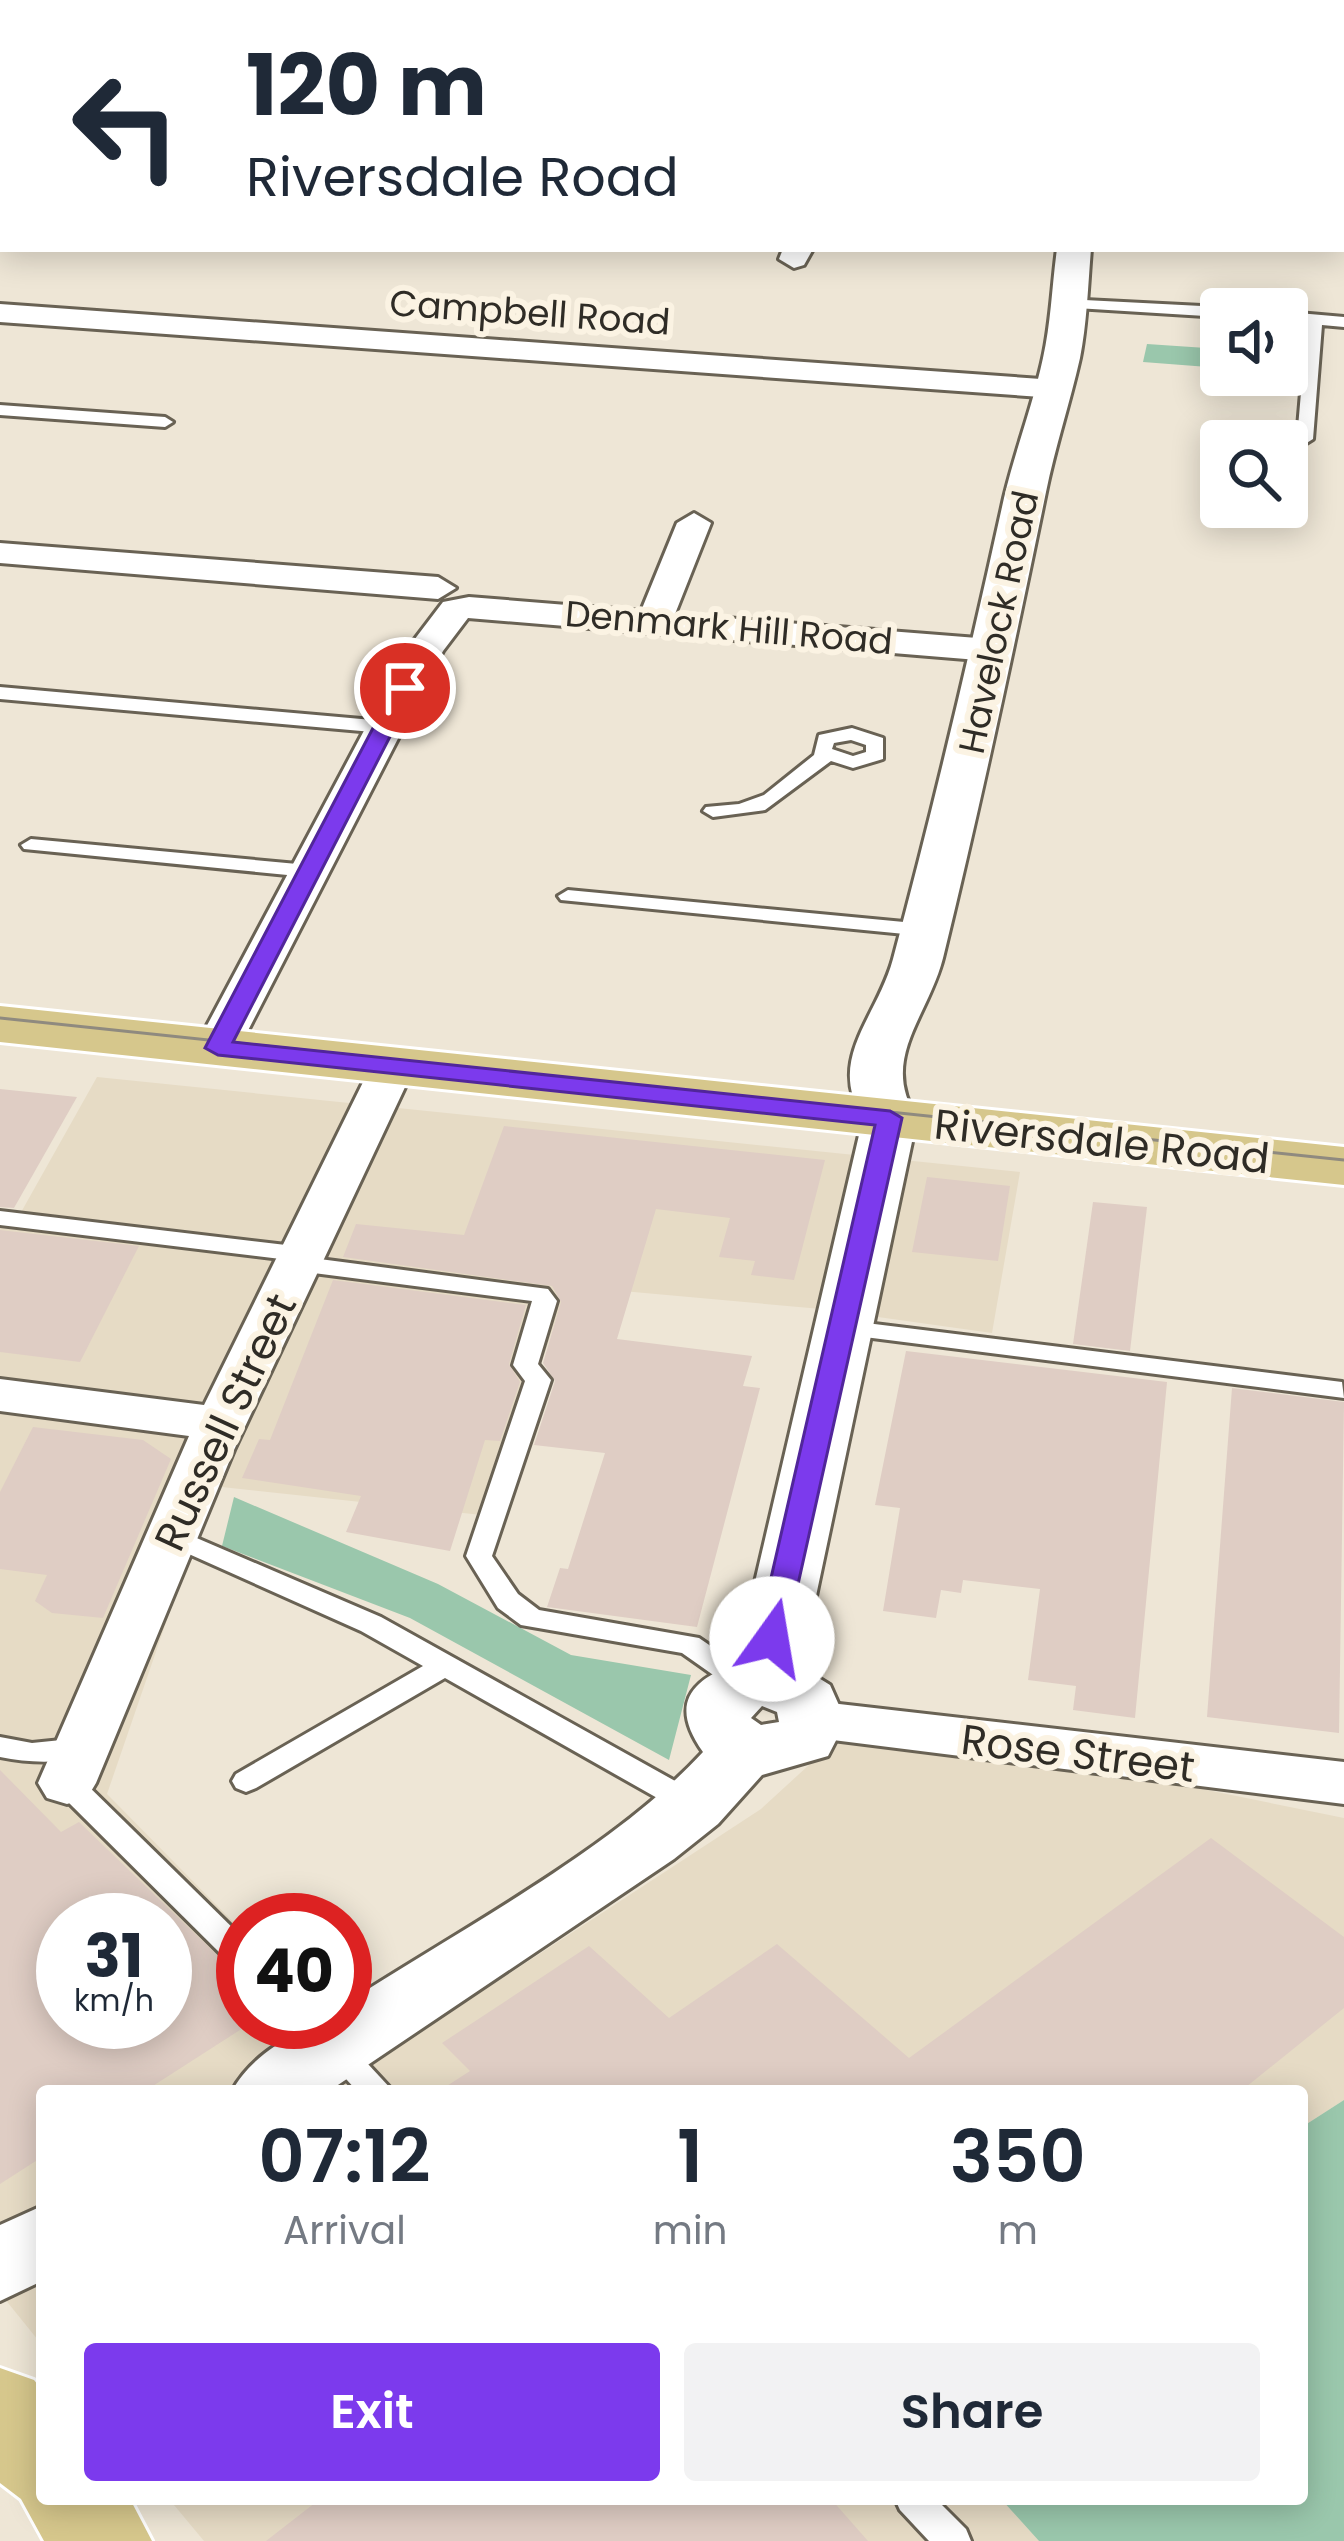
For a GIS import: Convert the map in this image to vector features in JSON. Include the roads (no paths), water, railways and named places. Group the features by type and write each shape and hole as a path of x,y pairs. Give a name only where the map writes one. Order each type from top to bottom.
{"main road":[{"name":"Riversdale Road","path":"0,1024 1344,1166"},
{"path":"0,2410 36,2455"},
{"path":"75,2505 104,2541"}],"street":[{"name":"Havelock Road","path":"767,1709 842,1328 890,1118 907,1099 913,1070 909,993 967,768 1037,439 1055,389 1074,252"},
{"name":"Campbell Road","path":"0,314 1055,389"},
{"path":"657,614 694,523"},
{"name":"Denmark Hill Road","path":"0,553 450,602"},
{"name":"Denmark Hill Road","path":"0,566 992,640"},
{"path":"218,1048 450,602"},
{"name":"Russell Street","path":"75,1765 171,1536 393,1066"},
{"path":"0,1395 224,1424"},
{"path":"282,2085 341,2054 694,1806 767,1709"},
{"name":"Rose Street","path":"767,1709 1344,1783"},
{"path":"0,2267 36,2244"}],"lane":[{"path":"1065,304 1200,311"},
{"path":"1308,318 1344,322"},
{"path":"1307,420 1315,319"},
{"path":"0,410 165,422"},
{"path":"0,693 384,728"},
{"path":"712,811 746,810 777,799 808,764 827,756"},
{"path":"31,844 308,871"},
{"path":"568,896 925,930"},
{"path":"0,1218 538,1294 545,1301 525,1365 538,1380 479,1556 508,1601 531,1618 689,1645 767,1709"},
{"path":"842,1328 1342,1390"},
{"path":"171,1536 371,1624 694,1806"},
{"path":"246,1781 446,1665"},
{"path":"0,1747 75,1765 216,1926"},
{"path":"919,2505 953,2541"}],"tram line":[{"path":"0,1018 1344,1160"}]}
